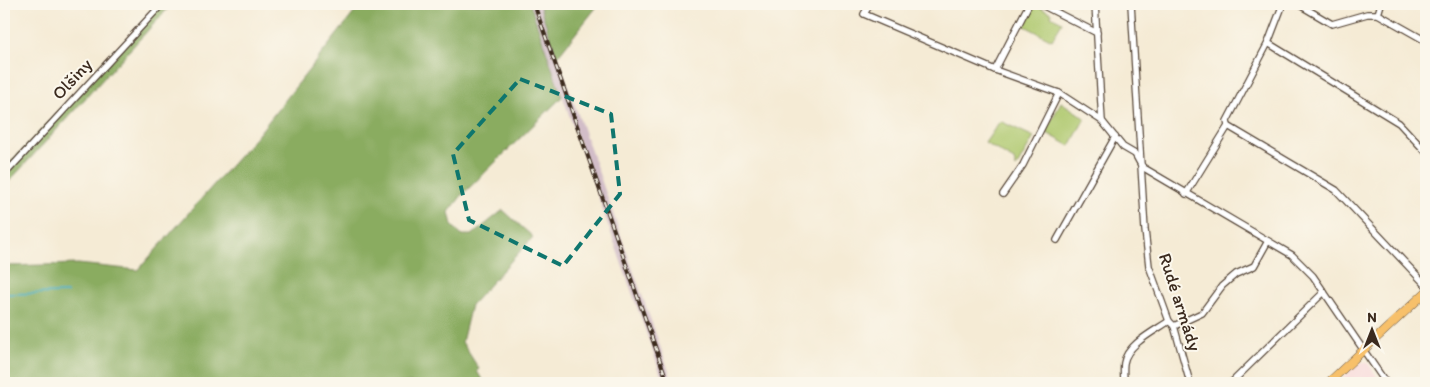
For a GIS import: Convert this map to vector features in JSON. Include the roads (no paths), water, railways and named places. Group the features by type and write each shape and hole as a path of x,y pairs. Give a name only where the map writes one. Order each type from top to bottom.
{"main road":[{"path":"1328,383 1426,292"}],"street":[{"name":"Olšiny","path":"4,175 162,4"},
{"path":"870,4 864,14 995,70 1059,93 1102,121 1123,146 1135,154 1140,165 1186,194 1292,255 1313,276 1386,383"},
{"path":"995,70 1029,4"},
{"path":"1040,4 1097,33"},
{"path":"1095,4 1102,121"},
{"name":"Rudé armády","path":"1131,4 1140,165 1149,266 1172,324 1188,383"},
{"path":"1186,194 1228,126 1228,121 1268,43 1283,4"},
{"path":"1298,4 1332,24 1367,14 1378,14 1426,42"},
{"path":"1378,14 1381,4"},
{"path":"1268,43 1400,123 1426,152"},
{"path":"1003,194 1023,165 1059,93"},
{"path":"1228,126 1336,190 1426,285"},
{"path":"1057,240 1115,137"},
{"path":"1124,383 1124,362 1128,352 1137,344 1172,324 1202,313 1222,286 1236,274 1254,266 1268,241"},
{"path":"1231,383 1324,292"}],"waterway":[{"path":"4,294 67,293"}],"railway":[{"path":"534,4 668,383"}]}
